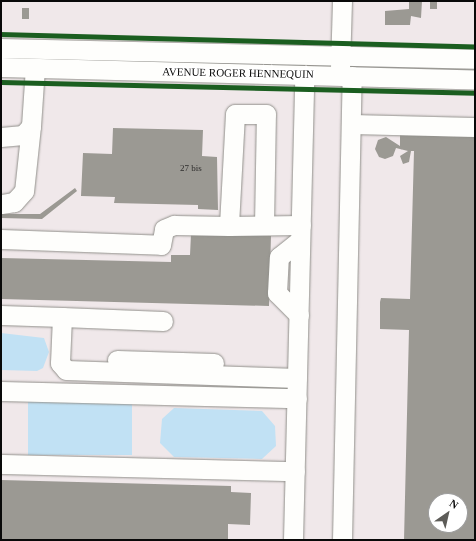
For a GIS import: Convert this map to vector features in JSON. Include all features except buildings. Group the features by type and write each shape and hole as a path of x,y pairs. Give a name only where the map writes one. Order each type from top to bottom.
{"street":[{"path":"342,1 341,56 346,76 351,124 342,540"},
{"name":"AVENUE ROGER HENNEQUIN","path":"1,48 475,59"},
{"name":"AVENUE ROGER HENNEQUIN","path":"1,67 475,79"},
{"path":"1,204 14,202 24,191 35,68"},
{"path":"293,540 304,75"},
{"path":"229,226 235,114 266,114 264,225"},
{"path":"351,124 475,127"},
{"path":"1,137 23,135 31,126"},
{"path":"1,239 161,244 164,229 174,225 264,225 300,232"},
{"path":"1,315 163,321"},
{"path":"62,317 60,363 66,370 297,372"},
{"path":"117,360 297,372"},
{"path":"1,390 297,398"},
{"path":"1,464 295,471"}],"shaded area":[{"path":"1,1 475,1 475,540 1,540"}],"water":[{"path":"1,333 44,338 49,352 43,368 37,371 1,370"},
{"path":"28,401 132,401 132,455 28,455"},
{"path":"174,408 262,411 275,426 276,446 262,459 174,457 160,443 162,419"}],"cycle path":[{"path":"1,34 475,46"},
{"path":"1,82 475,93"}]}
